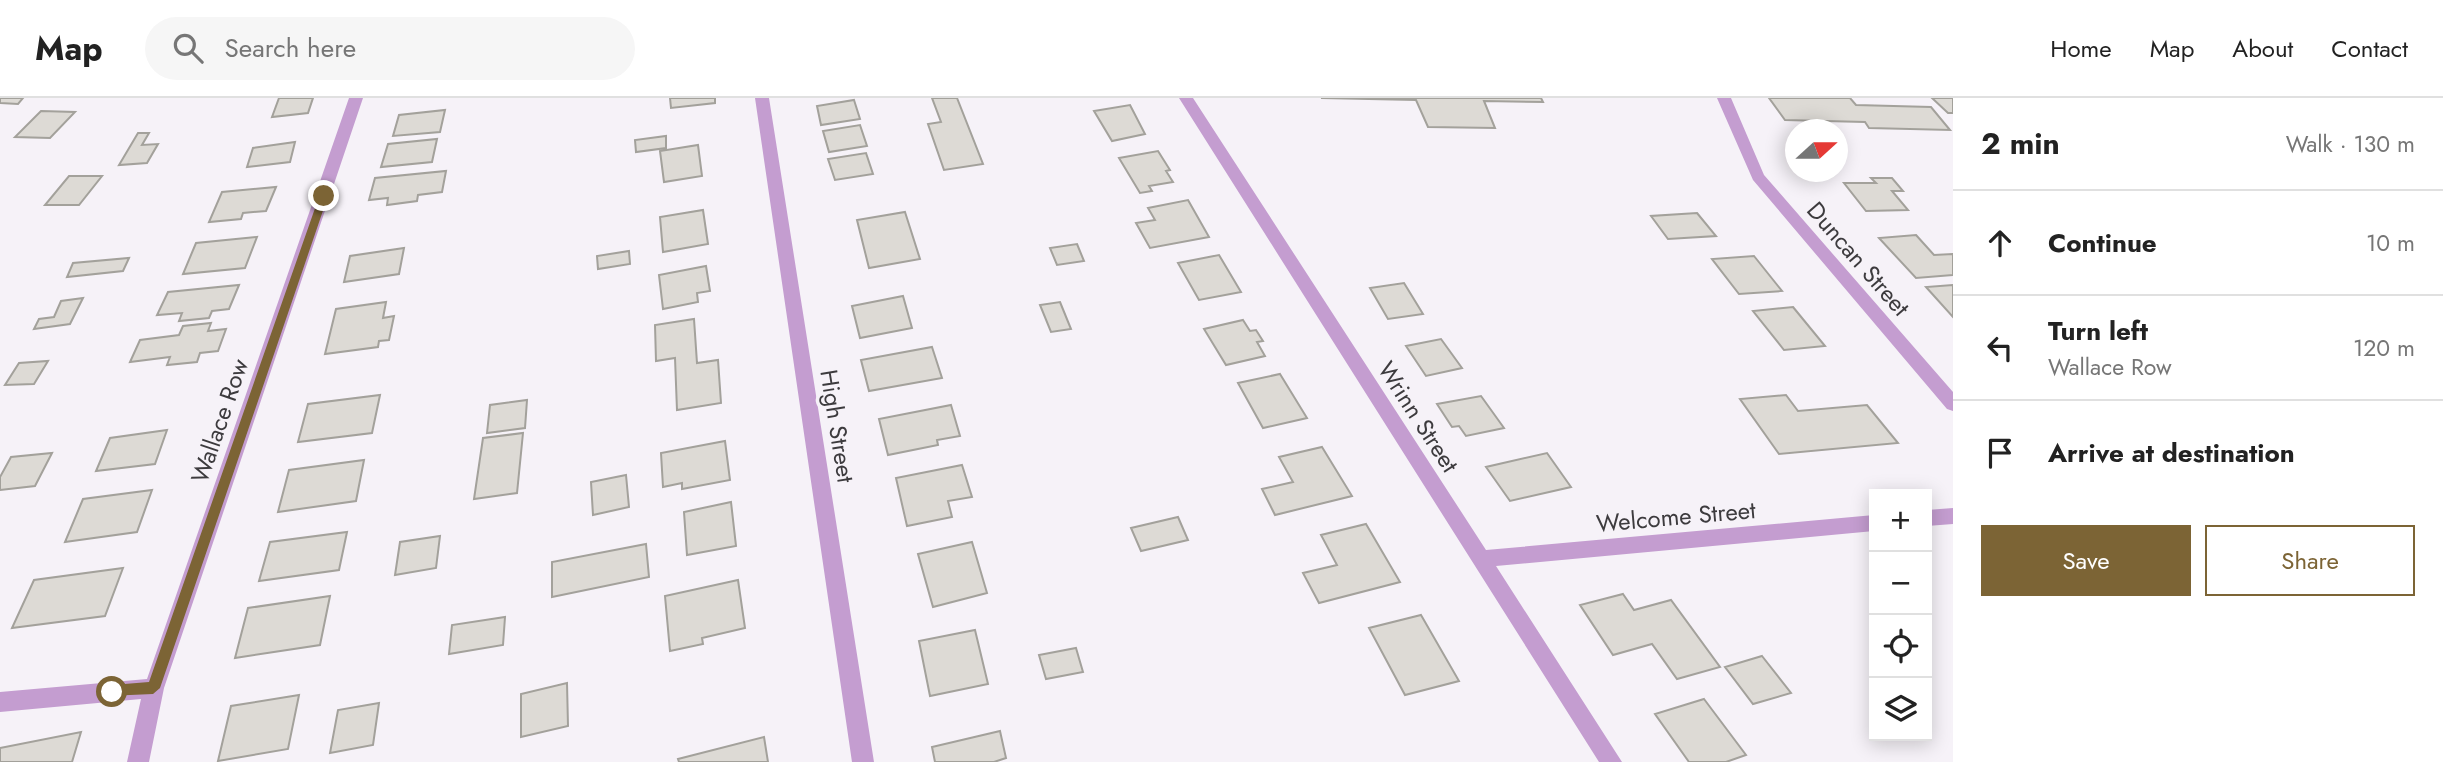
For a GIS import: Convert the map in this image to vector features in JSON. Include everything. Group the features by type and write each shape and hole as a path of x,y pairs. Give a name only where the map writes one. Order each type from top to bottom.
{"street":[{"name":"Wallace Row","path":"138,762 153,688 356,98"},
{"name":"High Street","path":"762,98 863,762"},
{"name":"Wrinn Street","path":"1186,98 1611,762"},
{"name":"Duncan Street","path":"1724,98 1758,177 1953,404"},
{"path":"1932,518 1953,516"},
{"name":"Welcome Street","path":"1482,559 1869,523"},
{"path":"0,702 153,688"}],"building":[{"path":"0,98 23,98 18,104 0,103"},
{"path":"279,98 313,98 308,113 272,117"},
{"path":"670,98 715,98 715,103 671,108"},
{"path":"932,98 957,98 983,164 944,170 928,124 941,122"},
{"path":"1321,98 1541,98 1543,102 1484,101 1495,128 1428,127 1416,100"},
{"path":"1769,98 1850,98 1856,105 1931,107 1950,130 1869,128 1865,122 1848,122 1848,119 1785,120"},
{"path":"1932,98 1953,98 1953,113 1948,113"},
{"path":"854,100 860,119 821,125 817,106"},
{"path":"1130,105 1145,134 1112,141 1094,111"},
{"path":"445,110 440,132 393,136 399,115"},
{"path":"41,111 75,112 50,138 15,137"},
{"path":"860,125 867,146 829,152 823,131"},
{"path":"138,133 149,133 142,145 158,144 147,163 119,165"},
{"path":"666,136 666,148 636,152 635,140"},
{"path":"437,139 432,162 381,167 388,144"},
{"path":"295,142 290,162 247,167 253,148"},
{"path":"698,145 702,176 664,182 660,151"},
{"path":"1158,151 1170,170 1166,171 1173,182 1149,186 1152,191 1140,193 1119,158"},
{"path":"866,153 873,174 835,180 828,159"},
{"path":"446,171 442,192 418,195 417,201 387,205 388,198 369,200 375,178"},
{"path":"69,176 102,176 79,205 45,205"},
{"path":"1871,178 1892,178 1903,191 1892,191 1908,210 1866,211 1844,183 1876,183"},
{"path":"276,187 266,211 243,213 241,219 209,222 222,192"},
{"path":"1188,200 1209,237 1150,248 1136,223 1155,220 1148,208"},
{"path":"703,210 708,244 663,252 660,217"},
{"path":"905,212 920,259 869,268 857,220"},
{"path":"1697,213 1716,236 1668,239 1651,216"},
{"path":"1916,235 1934,255 1953,254 1953,275 1916,278 1879,238"},
{"path":"257,237 245,268 183,274 196,243"},
{"path":"1077,244 1084,261 1057,265 1050,248"},
{"path":"404,248 399,274 344,282 350,256"},
{"path":"629,251 630,264 598,269 597,256"},
{"path":"1219,255 1241,292 1199,300 1178,263"},
{"path":"1754,256 1782,291 1739,294 1712,259"},
{"path":"129,258 123,271 67,277 73,263"},
{"path":"706,266 710,291 697,293 698,302 663,309 659,275"},
{"path":"1404,283 1423,314 1388,319 1370,288"},
{"path":"239,285 229,309 212,311 209,318 179,321 182,313 157,315 168,292"},
{"path":"1953,285 1953,317 1926,287"},
{"path":"903,296 912,328 860,338 852,306"},
{"path":"83,298 70,324 34,329 39,319 54,317 61,301"},
{"path":"386,302 383,318 394,316 389,340 379,341 378,347 325,354 336,309"},
{"path":"1060,302 1071,329 1051,332 1040,305"},
{"path":"1793,307 1825,346 1784,350 1753,311"},
{"path":"694,319 697,363 718,360 721,403 677,410 675,358 656,361 655,325"},
{"path":"1243,320 1250,331 1256,330 1263,341 1257,342 1265,356 1226,365 1204,329"},
{"path":"211,323 208,331 226,329 218,351 200,353 197,362 167,365 170,357 130,362 140,340 179,335 183,326"},
{"path":"1441,339 1462,368 1426,376 1406,346"},
{"path":"932,347 942,378 869,391 861,360"},
{"path":"48,361 34,384 5,385 19,363"},
{"path":"1280,374 1307,418 1263,428 1238,383"},
{"path":"380,395 372,433 298,442 308,404"},
{"path":"1786,395 1798,411 1867,405 1898,443 1779,454 1740,399"},
{"path":"1481,396 1504,428 1466,436 1459,426 1452,427 1437,404"},
{"path":"527,400 525,428 487,433 490,405"},
{"path":"951,405 960,436 937,440 938,445 888,455 879,419"},
{"path":"167,430 155,464 96,471 110,438"},
{"path":"523,433 517,493 474,499 483,438"},
{"path":"725,441 730,480 682,489 682,483 663,487 661,453"},
{"path":"1322,447 1352,496 1275,515 1262,489 1293,482 1279,457"},
{"path":"52,453 35,486 0,490 0,477 11,457"},
{"path":"1547,453 1571,487 1510,501 1486,467"},
{"path":"364,460 356,501 278,512 289,470"},
{"path":"962,465 972,497 948,501 952,517 907,526 896,478"},
{"path":"626,475 629,507 593,515 591,482"},
{"path":"152,490 137,532 65,542 83,499"},
{"path":"731,502 736,546 687,555 684,512"},
{"path":"1178,517 1188,540 1141,551 1131,528"},
{"path":"1366,524 1400,582 1319,603 1303,573 1337,565 1321,535"},
{"path":"347,532 339,570 259,581 270,542"},
{"path":"440,536 436,568 395,575 400,542"},
{"path":"972,542 987,593 933,607 918,554"},
{"path":"646,544 649,577 552,597 552,562"},
{"path":"123,568 105,616 12,628 34,580"},
{"path":"738,580 745,628 702,638 703,644 670,651 665,596"},
{"path":"1623,594 1634,610 1671,600 1720,667 1677,679 1652,644 1613,655 1580,605"},
{"path":"330,596 320,645 235,658 248,608"},
{"path":"1421,615 1459,681 1405,695 1369,628"},
{"path":"505,617 503,645 449,654 452,625"},
{"path":"975,630 988,684 930,696 919,641"},
{"path":"1076,648 1083,672 1046,679 1039,655"},
{"path":"1762,656 1791,693 1753,704 1725,667"},
{"path":"567,683 568,726 521,737 521,694"},
{"path":"299,695 288,749 218,761 231,706"},
{"path":"1704,699 1746,755 1726,762 1689,762 1655,714"},
{"path":"379,703 373,745 330,753 338,710"},
{"path":"1000,731 1006,758 994,762 935,762 932,747"},
{"path":"81,732 72,762 0,762 0,748"},
{"path":"764,737 768,762 679,762 678,759"}],"route":[{"path":"112,692 153,688 324,196"}]}
